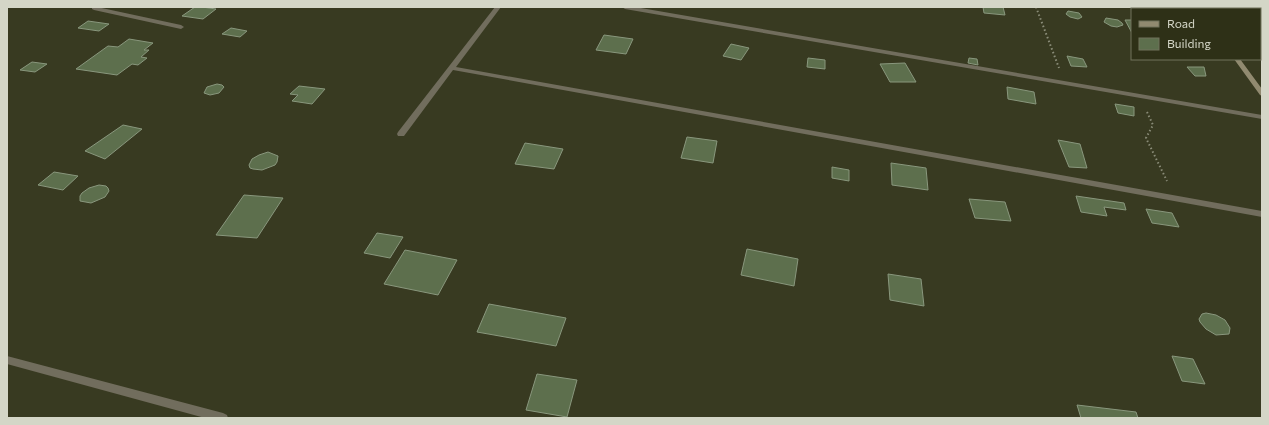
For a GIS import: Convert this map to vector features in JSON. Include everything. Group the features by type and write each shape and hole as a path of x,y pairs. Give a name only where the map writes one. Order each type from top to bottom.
{"main road":[{"path":"1238,60 1262,94"}],"street":[{"path":"96,7 94,8 181,27"},
{"path":"401,134 498,7"},
{"path":"625,7 1262,117"},
{"path":"451,68 1262,214"},
{"path":"7,360 223,418"}],"path":[{"path":"1036,7 1059,67 1062,82"},
{"path":"1150,132 1146,138 1177,199"}],"building":[{"path":"195,7 216,9 203,19 182,16"},
{"path":"983,7 1003,7 1005,15 984,13"},
{"path":"1068,11 1079,13 1082,17 1078,19 1070,17 1066,14"},
{"path":"1106,18 1118,20 1123,25 1117,27 1111,26 1104,22"},
{"path":"1125,20 1131,20 1131,31"},
{"path":"88,21 109,24 99,31 78,28"},
{"path":"231,28 247,31 240,37 222,34"},
{"path":"604,35 633,39 626,54 596,50"},
{"path":"129,39 153,43 144,50 149,50 141,57 147,58 138,65 132,64 117,75 76,69 108,46 118,47"},
{"path":"731,44 749,48 741,60 723,56"},
{"path":"1067,56 1083,59 1087,67 1071,66"},
{"path":"808,58 825,60 825,69 807,67"},
{"path":"969,58 977,59 978,65 968,63"},
{"path":"32,62 47,64 35,72 20,70"},
{"path":"905,63 916,82 890,82 880,64"},
{"path":"1187,67 1204,67 1206,76 1195,76"},
{"path":"217,84 224,87 219,93 210,95 204,93 207,87"},
{"path":"299,86 325,89 312,104 292,101 298,95 290,94"},
{"path":"1007,87 1034,92 1036,104 1008,99"},
{"path":"1115,104 1134,107 1134,116 1118,113"},
{"path":"123,125 142,129 105,159 85,151"},
{"path":"687,137 717,141 713,163 681,158"},
{"path":"1058,140 1080,144 1087,168 1069,167"},
{"path":"525,143 563,149 554,169 515,164"},
{"path":"268,152 278,156 275,165 262,170 250,168 249,165 252,159"},
{"path":"891,163 926,168 928,190 892,185"},
{"path":"832,167 849,170 849,181 832,178"},
{"path":"54,172 78,176 63,190 38,185"},
{"path":"99,185 106,186 108,188 109,191 105,197 91,203 80,201 80,196 82,193 89,188"},
{"path":"244,195 283,198 257,238 216,235"},
{"path":"1076,196 1124,203 1126,210 1104,207 1107,216 1081,212"},
{"path":"969,199 1005,202 1011,221 975,218"},
{"path":"1146,209 1172,213 1179,227 1152,223"},
{"path":"377,233 403,237 390,258 364,253"},
{"path":"747,249 798,259 794,286 741,275"},
{"path":"405,250 457,260 438,295 384,284"},
{"path":"888,274 921,279 924,306 890,300"},
{"path":"489,304 566,318 556,346 477,332"},
{"path":"1206,313 1216,315 1225,320 1230,328 1229,334 1216,335 1206,329 1199,319 1202,314"},
{"path":"1172,356 1193,359 1205,384 1182,381"},
{"path":"537,374 577,380 567,417 526,410"},
{"path":"1077,405 1136,412 1138,418 1081,418"}]}
